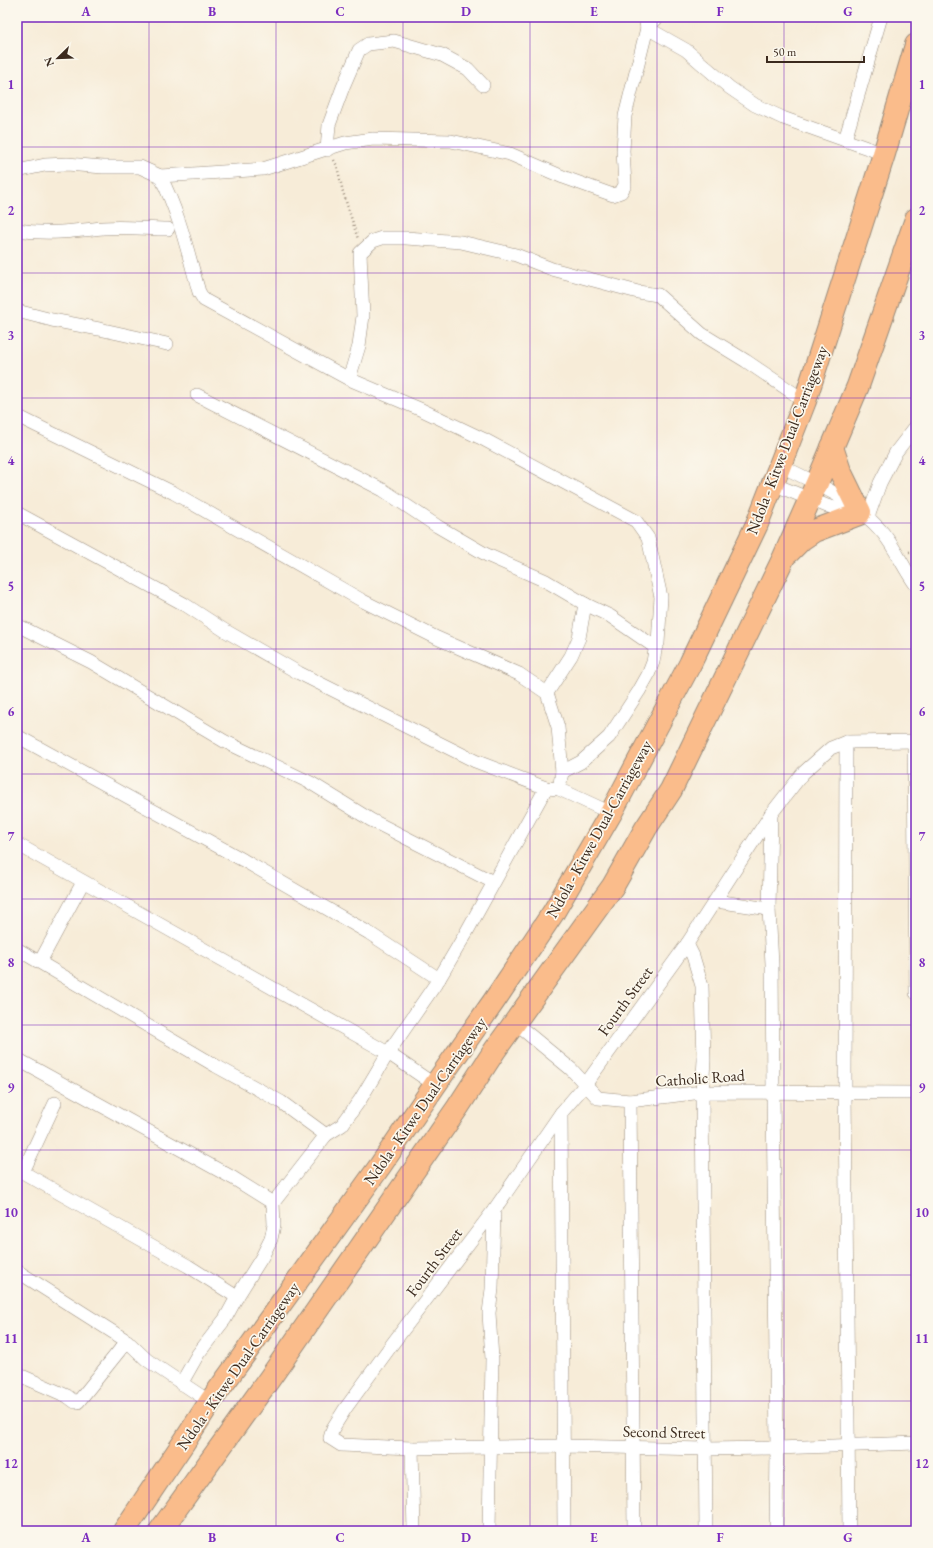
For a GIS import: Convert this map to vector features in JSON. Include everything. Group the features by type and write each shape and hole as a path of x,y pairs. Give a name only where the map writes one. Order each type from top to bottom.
{"highway":[{"name":"Ndola - Kitwe Dual-Carriageway","path":"124,1531 210,1402 380,1166 494,1001 552,913 611,813 690,664 757,524 777,475 805,401 884,154 916,44"},
{"name":"Ndola - Kitwe Dual-Carriageway","path":"160,1531 274,1372 515,1023 613,886 646,828 671,790 784,557 832,447 858,386 916,219"},
{"path":"784,557 802,539 814,531 863,514 840,471 832,447"}],"street":[{"path":"646,22 658,17"},
{"path":"845,140 881,17"},
{"path":"646,22 686,50 730,88 755,104 783,118 884,154"},
{"path":"17,172 45,165 67,164 103,167 140,167 160,176 263,169 345,144 373,139 451,141 510,154 563,177 613,195 621,192 625,185 623,151 625,116 646,22"},
{"path":"327,150 329,125 343,87 359,50 368,44 394,41 435,53 468,69 483,85"},
{"path":"160,176 176,213 199,292 204,300 349,379 422,410 483,439 636,521 648,538 661,597 658,643 656,645 653,662 639,692 609,737 581,762 562,772"},
{"path":"17,230 37,234 74,232 104,228 168,229"},
{"path":"349,379 358,346 363,316 360,253 373,241 382,238 406,238 461,242 516,256 552,269 638,292 658,295 702,334 746,361 805,401"},
{"path":"17,312 167,344"},
{"path":"197,395 384,490 437,526 487,555 546,581 585,604 610,616 652,645 656,645"},
{"path":"17,416 174,493 363,601 437,638 519,674 547,693 558,727 562,772 553,789 494,882 439,979 388,1053 360,1100 342,1125 326,1135 274,1203 274,1224 271,1239 262,1257 225,1319 198,1354 181,1384"},
{"path":"863,514 896,452 916,426"},
{"path":"777,475 863,514 884,534 916,585"},
{"path":"777,475 813,491 827,506 863,514"},
{"path":"17,513 184,604 224,630 300,673 475,761 553,789 611,813"},
{"path":"547,693 571,656 579,638 585,604"},
{"path":"17,625 91,662 224,741 311,783 371,820 494,882"},
{"path":"17,736 243,860 368,933 439,979"},
{"path":"915,741 916,993"},
{"name":"Fourth Street","path":"412,1448 341,1445 330,1438 333,1428 345,1409 494,1210 561,1113 586,1085 687,944 771,814 803,773 831,748 846,742 915,741"},
{"path":"846,742 845,1092 849,1531"},
{"path":"771,814 769,909 772,964 777,1448 776,1531"},
{"path":"17,844 388,1053 435,1085"},
{"path":"40,962 83,882"},
{"path":"716,901 769,909"},
{"path":"687,944 693,956 702,986 704,1060 702,1092 706,1531"},
{"path":"17,949 209,1062 281,1102 326,1135"},
{"name":"Catholic Road","path":"515,1023 572,1069 598,1098 630,1101 702,1092 916,1093"},
{"path":"17,1059 233,1178 274,1203"},
{"path":"630,1101 634,1531"},
{"path":"55,1103 20,1170 188,1266 237,1297"},
{"path":"561,1113 564,1531"},
{"path":"489,1531 492,1448 492,1359 489,1313 492,1289 494,1210"},
{"path":"17,1271 127,1341 147,1360 210,1402"},
{"path":"17,1374 67,1396 75,1402 78,1402 127,1341"},
{"name":"Second Street","path":"412,1448 564,1446 633,1449 706,1449 916,1443"},
{"path":"412,1448 414,1531"}],"path":[{"path":"327,150 337,166 343,192 357,233 360,253"}]}
